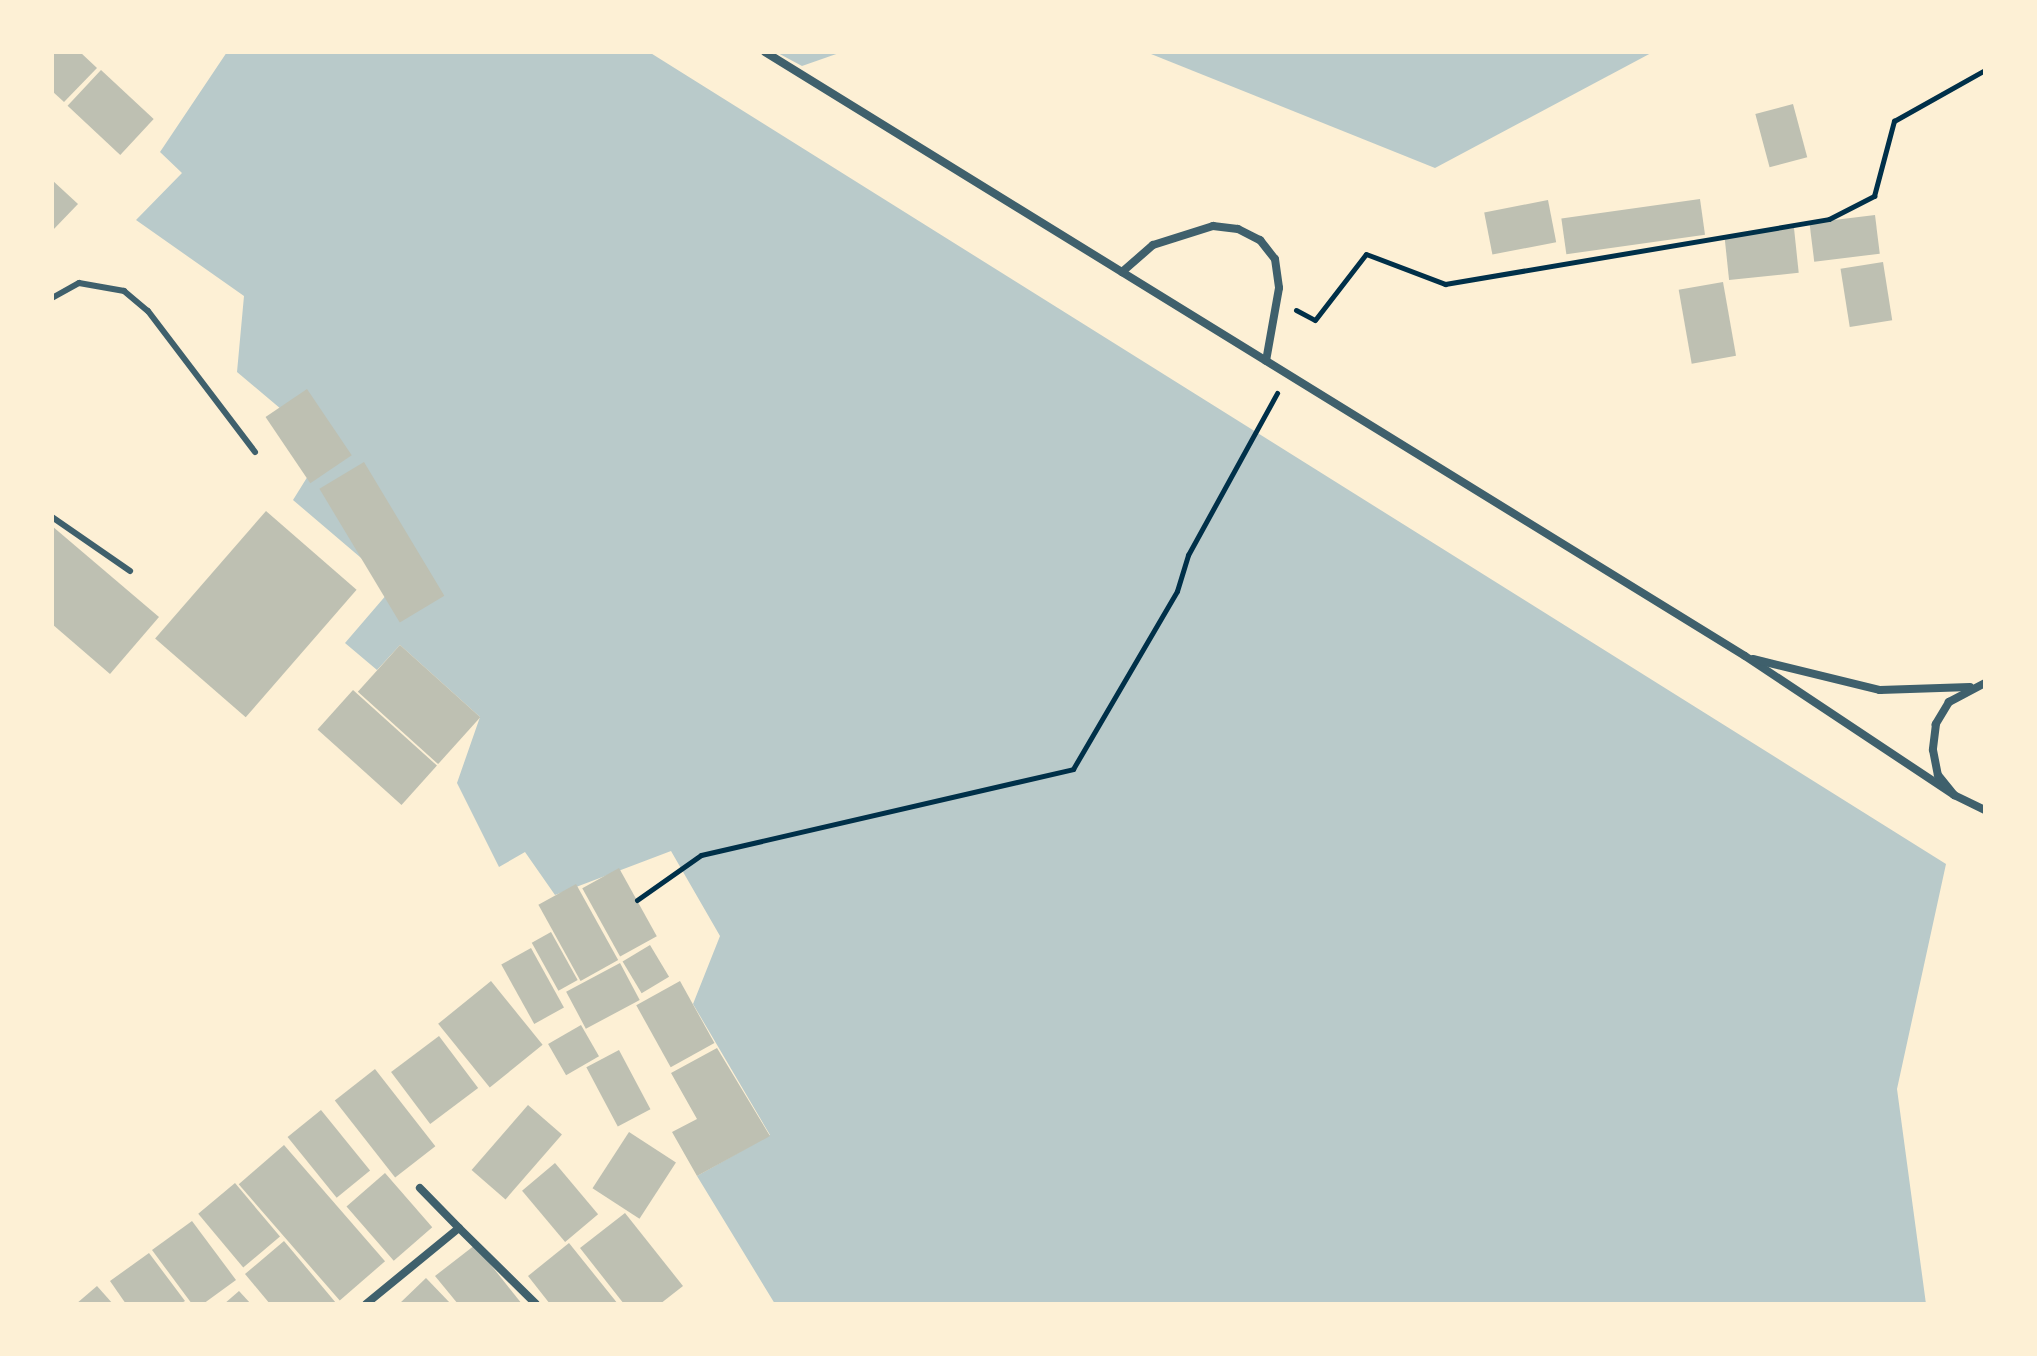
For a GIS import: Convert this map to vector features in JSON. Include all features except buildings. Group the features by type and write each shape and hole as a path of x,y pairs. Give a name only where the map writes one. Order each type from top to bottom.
{"street":[{"path":"765,52 1745,656 1954,795 1985,810"},
{"path":"1122,272 1164,241 1213,226 1238,229 1260,240 1275,259 1278,300 1266,361"},
{"path":"1745,656 1880,690 1970,687 1985,683"},
{"path":"1954,795 1938,775 1933,750 1936,724 1949,702 1970,687"},
{"path":"420,1188 536,1304"},
{"path":"366,1304 459,1228"}],"lane":[{"path":"52,298 79,283 124,291 148,311 255,452"},
{"path":"52,517 130,571"}],"path":[{"path":"1278,300 1315,320 1366,254 1445,284 1829,219 1874,196 1894,121 1985,70"},
{"path":"637,900 701,855 1073,769 1177,591 1188,555 1287,374"}],"shaded area":[{"path":"227,52 649,52 1946,864 1897,1089 1926,1304 775,1304 697,1176 770,1135 693,1004 720,936 671,851 555,895 525,852 499,867 457,783 480,717 400,645 377,670 345,643 394,586 293,500 326,447 237,372 244,296 136,220 182,173 160,152"},
{"path":"776,52 842,52 802,66"},
{"path":"1146,52 1653,52 1435,168"}]}
